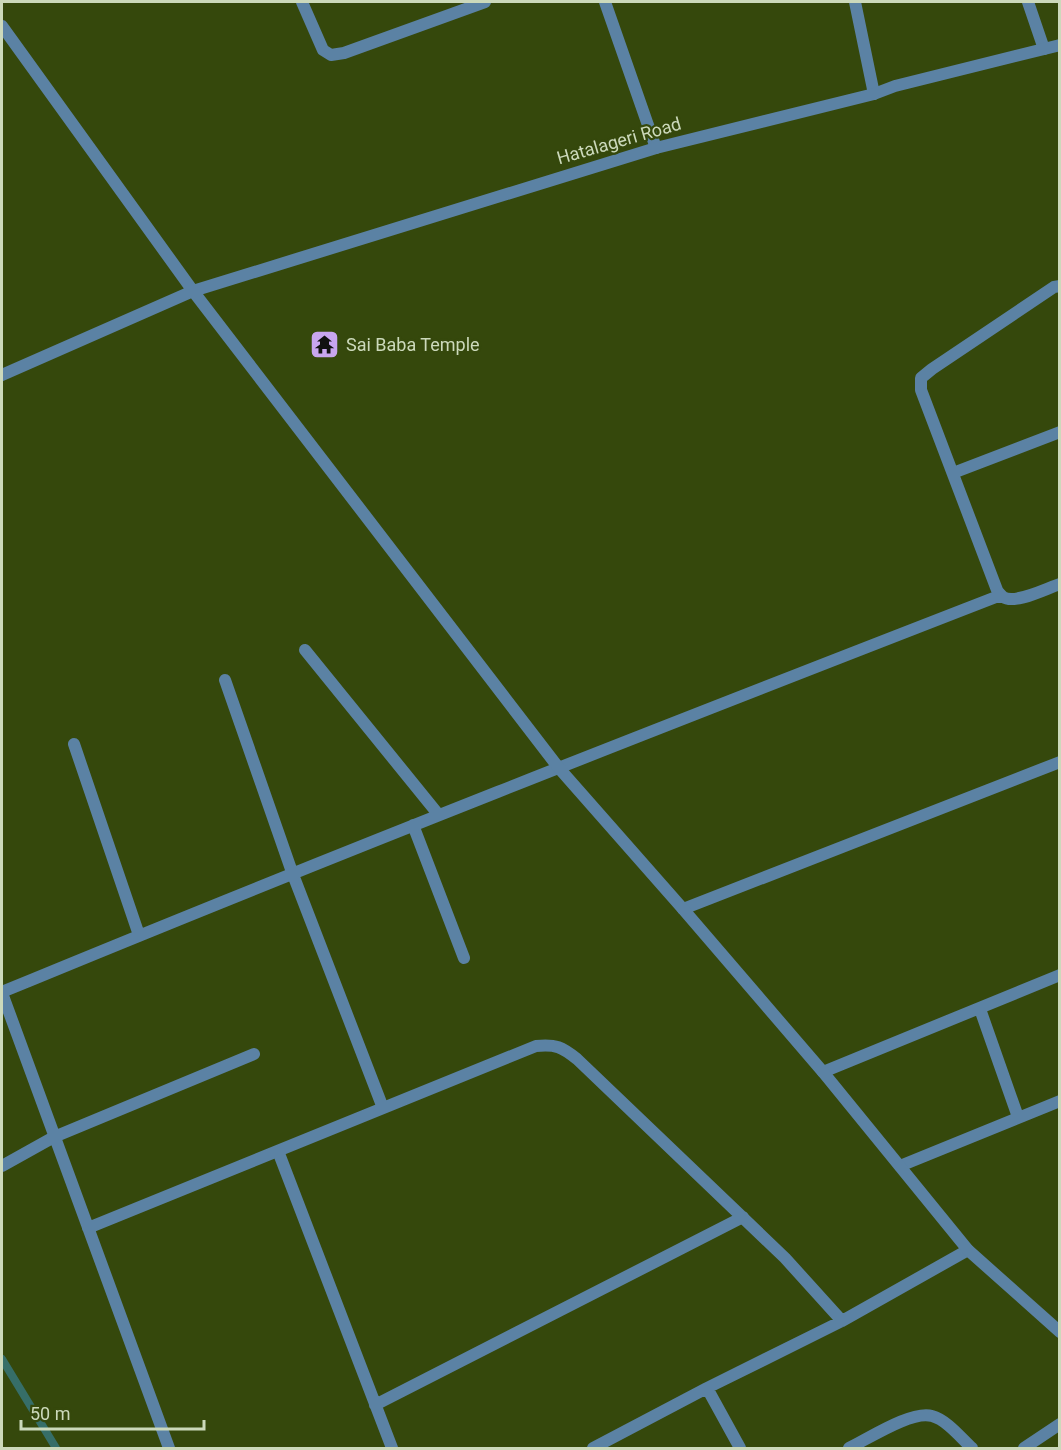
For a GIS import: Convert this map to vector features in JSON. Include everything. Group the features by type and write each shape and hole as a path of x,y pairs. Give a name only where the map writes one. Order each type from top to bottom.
{"street":[{"path":"302,2 323,50 331,55 344,53 485,2"},
{"path":"605,2 656,148"},
{"path":"855,2 874,94"},
{"path":"1028,2 1044,49"},
{"path":"2,26 193,291 558,767 823,1072 969,1251 1059,1332"},
{"name":"Hatalageri Road","path":"2,375 193,291 656,148 1059,45"},
{"path":"1002,597 997,590 921,390 921,378 1059,286"},
{"path":"953,473 1059,432"},
{"path":"169,1449 2,993 438,814 996,597 1010,600 1020,599 1059,584"},
{"path":"305,650 438,814"},
{"path":"225,680 292,873 383,1108"},
{"path":"74,744 139,935"},
{"path":"683,909 1059,762"},
{"path":"413,825 464,958"},
{"path":"823,1072 1059,975"},
{"path":"980,1009 1018,1117"},
{"path":"87,1228 536,1046 551,1045 565,1049 577,1059 785,1258 842,1321"},
{"path":"2,1166 54,1137 254,1054"},
{"path":"900,1166 1059,1101"},
{"path":"278,1150 392,1449"},
{"path":"375,1405 743,1217"},
{"path":"593,1449 613,1444 707,1388 842,1321 969,1251"},
{"path":"707,1388 740,1449"},
{"path":"849,1449 917,1415 932,1416 947,1426 972,1449"},
{"path":"1024,1449 1059,1424"}],"waterway":[{"path":"2,1359 56,1448"}],"place":[{"name":"Sai Baba Temple","path":"325,345"}]}
